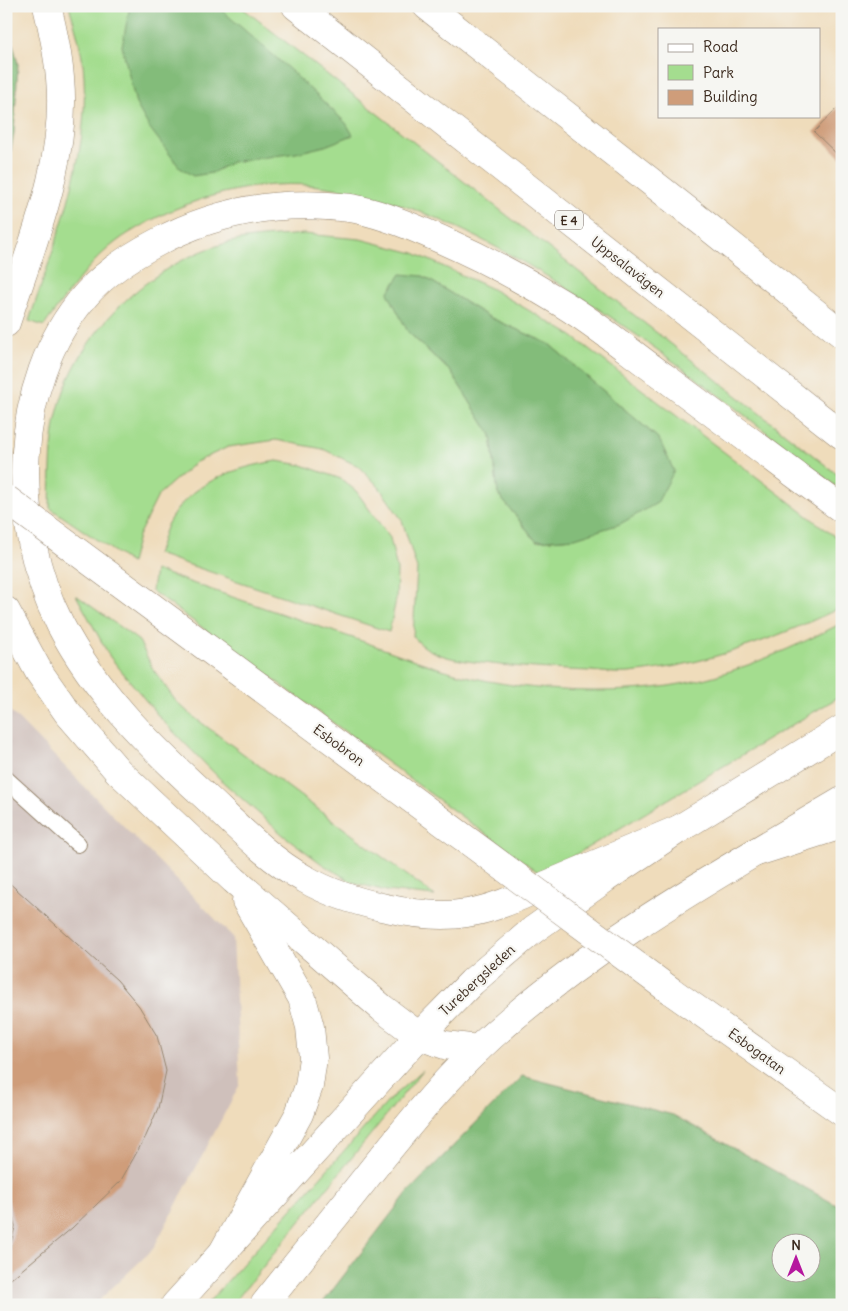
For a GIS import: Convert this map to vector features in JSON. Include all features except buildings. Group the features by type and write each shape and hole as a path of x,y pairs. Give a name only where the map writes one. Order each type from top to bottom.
{"main road":[{"path":"6,323 50,184 59,132 60,79 47,6"},
{"name":"Uppsalavägen","path":"296,6 842,435"},
{"path":"427,6 706,224 842,334"},
{"path":"679,830 513,900 467,914 412,914 361,902 306,880 257,845 173,767 122,716 90,672 60,623 41,574 28,529 25,486 27,434 39,385 57,337 86,295 134,254 188,226 245,209 293,204 354,208 406,224 490,261 567,306 842,509"},
{"path":"706,224 842,318"},
{"name":"Esbobron","path":"6,499 671,991"},
{"path":"6,611 40,672 67,712 118,772 234,880 382,1008 419,1036 445,1045 478,1049"},
{"name":"Turebergsleden","path":"176,1305 419,1036 472,982 533,930 679,830 842,729"},
{"path":"264,1305 426,1104 478,1049 520,1011 658,912 754,852 842,801"},
{"path":"754,852 842,825"},
{"path":"224,1250 299,1114 309,1086 313,1058 310,1026 302,998 234,880"},
{"name":"Esbogatan","path":"671,991 842,1112"}],"lane":[{"path":"6,779 78,844"}],"shaded area":[{"path":"6,707 233,937 240,1084 153,1249 94,1305 6,1305"}],"green space":[{"path":"69,6 240,6 842,478 842,491 657,349 540,272 490,244 438,219 384,199 356,192 327,187 276,185 224,193 175,209 129,233 104,252 82,275 44,326 29,321 68,201 76,171 81,140 84,77 79,41"},
{"path":"130,6 217,6 289,69 346,123 353,135 325,146 296,153 232,162 212,173 193,176 180,168 149,127 136,104 122,46"},
{"path":"6,16 18,64 14,133 6,176"},
{"path":"304,234 360,239 414,253 490,288 568,333 842,542 842,607 765,640 711,657 657,669 615,673 477,662 453,658 431,651 413,636 417,569 402,520 379,487 360,467 323,449 276,440 228,447 196,462 159,494 138,536 131,563 50,508 52,446 58,410 68,380 84,351 103,324 126,300 151,279 180,262 209,249 240,240","holes":["423,276 489,317 549,344 659,439 575,538 536,541 498,494 491,435 451,372 408,332"]},
{"path":"401,274 423,276 489,317 549,344 659,439 674,471 657,503 620,524 575,538 536,541 498,494 491,435 451,372 408,332 388,293"},
{"path":"277,461 302,465 341,479 356,491 390,538 397,570 396,600 389,632 157,554 167,525 177,510 200,488 229,473"},
{"path":"155,570 447,671 489,681 548,689 609,691 668,686 695,681 733,670 770,656 842,623 842,695 542,875 152,591"},
{"path":"76,595 139,641 153,669 175,700 191,715 435,896 386,891 352,882 322,864 282,834 223,782 161,719 110,657"},
{"path":"423,1070 232,1305 206,1305 393,1096"},
{"path":"522,1076 673,1115 842,1208 842,1305 321,1305 408,1192"}]}
